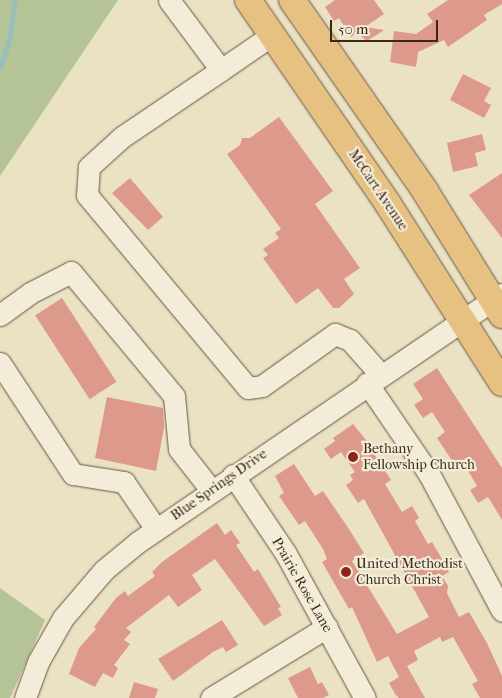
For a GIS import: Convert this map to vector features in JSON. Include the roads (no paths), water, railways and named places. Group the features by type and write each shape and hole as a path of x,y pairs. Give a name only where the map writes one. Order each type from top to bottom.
{"main road":[{"name":"McCart Avenue","path":"248,0 462,319 502,383"},
{"path":"292,0 425,191 499,303"}],"street":[{"path":"169,0 221,70"},
{"path":"272,35 122,136 89,167 87,195 248,388 262,386 335,334 350,340 429,474 502,611"},
{"path":"0,315 30,293 71,272 174,396 179,449 211,490"},
{"name":"Blue Springs Drive","path":"25,698 38,662 63,618 104,570 156,529 374,378 462,319 499,303"},
{"path":"0,363 73,474 124,482 156,529"},
{"name":"Prairie Rose Lane","path":"233,475 286,554 365,698"},
{"path":"211,698 327,627"}],"waterway":[{"path":"0,67 9,41 15,0"}],"place":[{"name":"Bethany Fellowship Church","path":"353,457"},
{"name":"United Methodist Church Christ","path":"346,572"}]}
